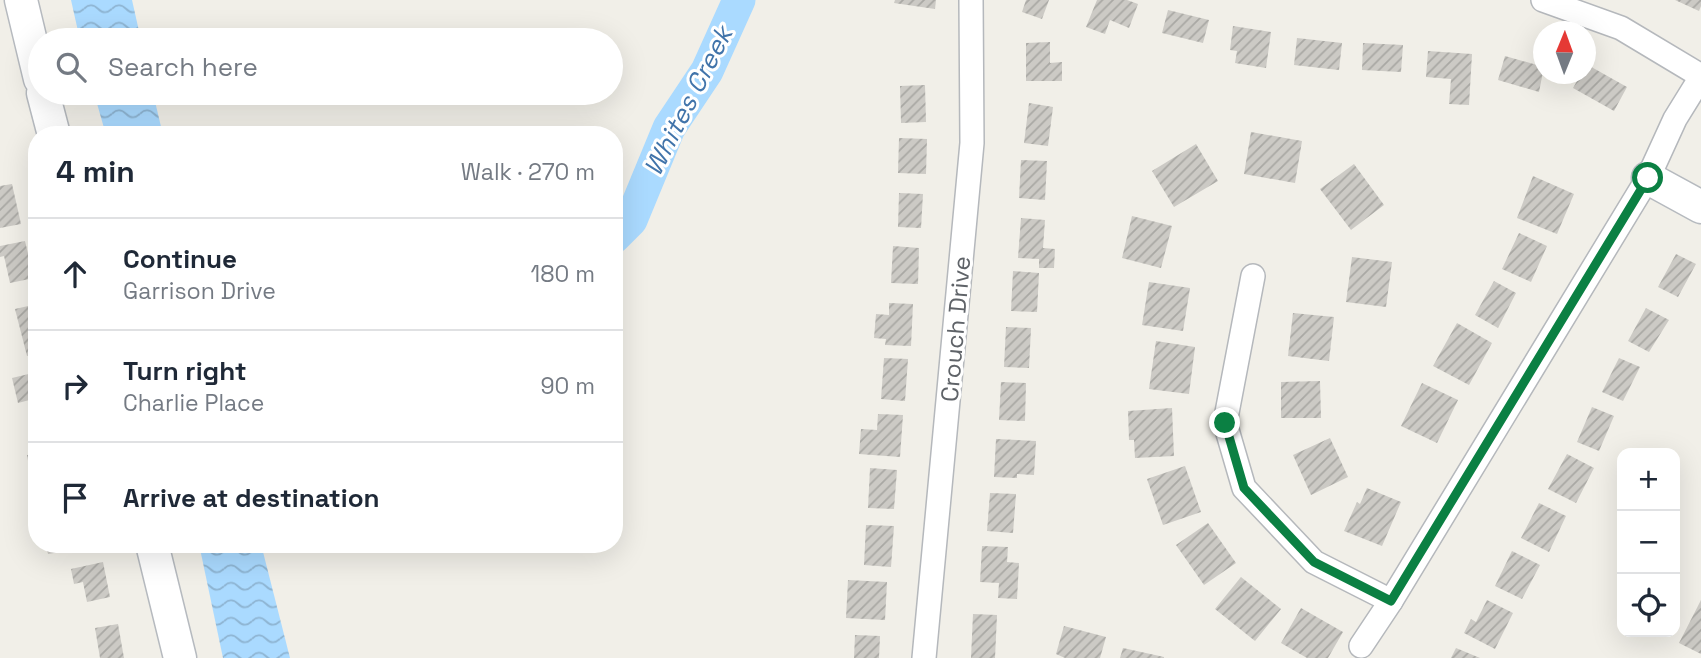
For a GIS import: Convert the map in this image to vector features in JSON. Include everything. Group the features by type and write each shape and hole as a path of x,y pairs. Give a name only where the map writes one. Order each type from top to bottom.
{"main road":[{"path":"21,0 28,29"},
{"path":"46,105 52,126"},
{"path":"1648,178 1701,207"},
{"path":"154,553 180,658"}],"street":[{"name":"Crouch Drive","path":"924,658 972,143 969,24 971,0"},
{"path":"1361,646 1648,178 1675,119 1701,77 1621,27 1543,0"},
{"path":"1253,276 1225,423 1244,488 1314,562 1391,601"}],"water":[{"path":"71,0 132,0 138,28 77,28"},
{"path":"97,105 156,105 161,126 103,126"},
{"path":"201,553 263,553 290,658 223,658"}],"building":[{"path":"895,0 936,0 935,9 894,3"},
{"path":"1026,0 1049,0 1042,19 1022,12"},
{"path":"1097,0 1127,0 1138,4 1129,28 1110,20 1105,34 1086,27"},
{"path":"1675,0 1701,0 1701,6 1699,11"},
{"path":"1168,10 1209,20 1203,43 1162,33"},
{"path":"1233,26 1271,32 1266,68 1235,63 1237,51 1230,50"},
{"path":"1297,38 1342,43 1339,70 1294,65"},
{"path":"1050,42 1050,63 1062,62 1062,81 1026,81 1026,43"},
{"path":"1363,43 1403,45 1401,72 1362,70"},
{"path":"1428,51 1472,54 1469,105 1449,104 1451,79 1426,77"},
{"path":"1505,56 1533,64 1533,84 1541,84 1539,92 1498,80"},
{"path":"1596,70 1627,87 1614,111 1573,88 1575,84 1596,84"},
{"path":"925,85 926,122 901,123 900,86"},
{"path":"1029,103 1053,107 1048,146 1024,143"},
{"path":"1251,132 1302,141 1295,183 1244,174"},
{"path":"899,138 927,139 926,174 898,173"},
{"path":"1196,144 1218,181 1174,207 1152,171"},
{"path":"1021,160 1047,161 1045,200 1019,198"},
{"path":"1354,164 1384,205 1351,230 1320,189"},
{"path":"1533,176 1574,194 1557,234 1517,218"},
{"path":"12,184 21,224 0,228 0,186"},
{"path":"899,193 923,194 921,228 898,227"},
{"path":"1132,216 1172,226 1161,268 1122,258"},
{"path":"1021,218 1045,220 1043,248 1055,249 1054,268 1039,268 1039,259 1018,258"},
{"path":"1519,233 1547,246 1531,282 1502,269"},
{"path":"25,241 28,279 10,283 4,256 0,257 0,246"},
{"path":"893,246 919,248 918,284 891,283"},
{"path":"1676,254 1696,264 1678,297 1658,287"},
{"path":"1352,257 1392,262 1386,307 1346,302"},
{"path":"1013,271 1039,273 1037,312 1011,311"},
{"path":"1494,281 1516,293 1498,328 1475,315"},
{"path":"1149,282 1190,288 1183,331 1142,325"},
{"path":"889,303 913,304 911,346 885,345 886,339 874,338 876,314 889,315"},
{"path":"28,306 28,356 27,356 15,309"},
{"path":"1646,308 1669,320 1649,352 1628,341"},
{"path":"1293,313 1334,317 1329,361 1288,356"},
{"path":"1457,323 1492,343 1469,385 1433,366"},
{"path":"1006,327 1031,328 1029,368 1004,367"},
{"path":"1156,341 1195,347 1189,394 1149,389"},
{"path":"884,358 908,359 905,401 881,399"},
{"path":"1619,358 1640,367 1623,401 1602,392"},
{"path":"28,374 28,400 18,403 12,378"},
{"path":"1320,381 1321,418 1281,418 1281,382"},
{"path":"1001,382 1026,383 1025,421 999,420"},
{"path":"1422,383 1458,400 1437,443 1401,426"},
{"path":"1592,407 1614,416 1599,451 1577,442"},
{"path":"1172,408 1174,456 1135,458 1134,440 1129,440 1128,411"},
{"path":"878,414 903,415 900,457 859,454 861,429 877,430"},
{"path":"1330,438 1348,477 1311,495 1293,455"},
{"path":"996,439 1036,441 1034,475 1017,474 1017,478 994,477"},
{"path":"1567,454 1594,468 1576,503 1548,489"},
{"path":"1185,466 1201,512 1163,525 1147,479"},
{"path":"870,468 897,470 894,509 868,508"},
{"path":"1367,488 1401,502 1382,546 1344,531 1357,502 1360,504"},
{"path":"990,493 1016,494 1013,533 987,531"},
{"path":"1539,503 1566,516 1549,552 1521,538"},
{"path":"1208,523 1236,563 1204,585 1176,545"},
{"path":"866,525 894,526 891,567 864,565"},
{"path":"982,546 1008,547 1007,562 1019,563 1017,599 998,598 999,583 980,582"},
{"path":"1512,551 1540,565 1522,599 1495,586"},
{"path":"103,562 110,597 87,602 83,582 74,584 71,569"},
{"path":"1241,577 1281,609 1255,641 1215,609"},
{"path":"848,580 887,582 885,620 846,618"},
{"path":"1487,600 1513,613 1495,649 1464,633 1471,619 1476,622"},
{"path":"1701,600 1701,654 1679,643"},
{"path":"1301,608 1343,632 1328,658 1307,658 1281,643"},
{"path":"973,614 997,615 995,658 971,658"},
{"path":"118,624 124,658 100,658 95,628"},
{"path":"1064,626 1106,637 1100,658 1065,658 1056,654"},
{"path":"855,635 880,636 879,658 854,658"},
{"path":"1123,648 1164,657 1164,658 1120,658"},
{"path":"1456,648 1480,658 1451,658"}],"waterway":[{"name":"Whites Creek","path":"623,228 631,220 669,128 707,71 739,0"}],"route":[{"path":"1225,423 1244,488 1314,562 1391,601 1648,178"}]}
